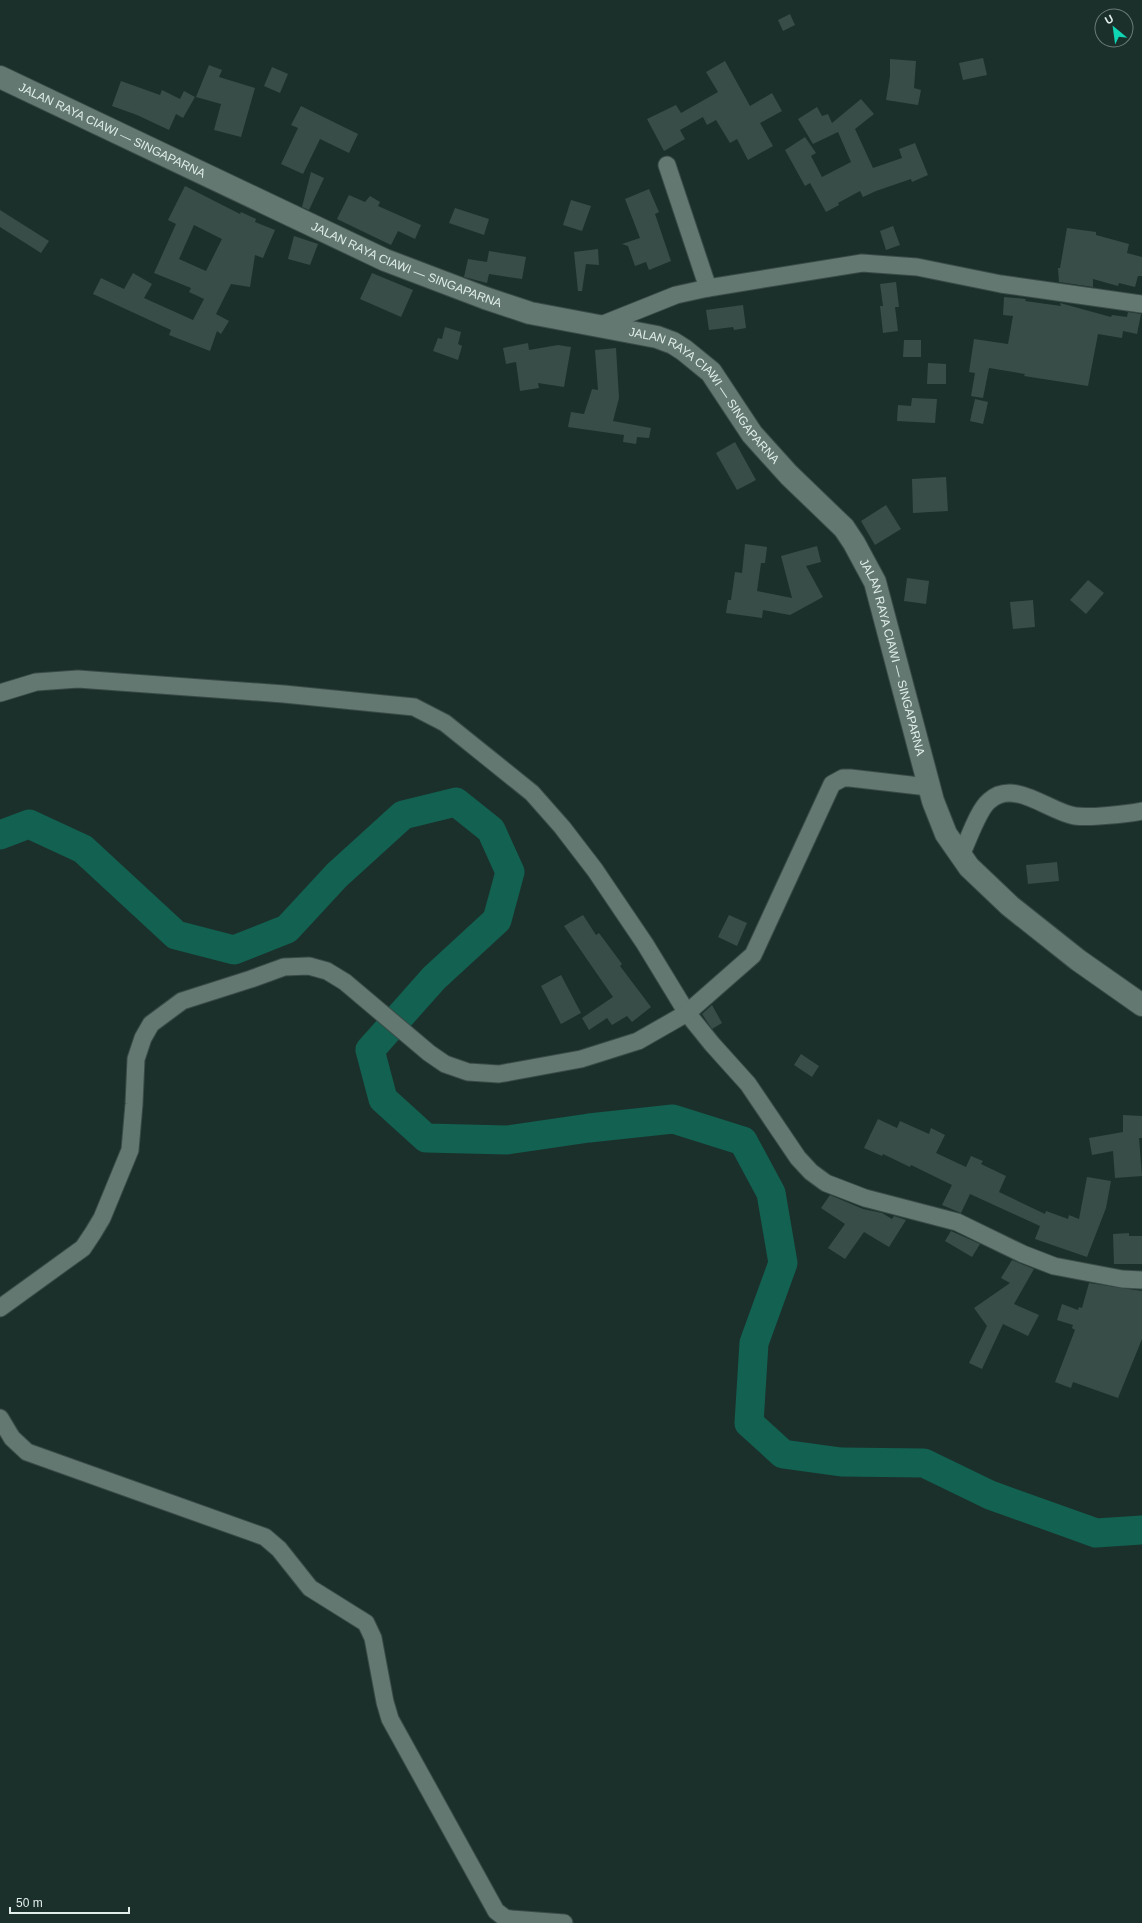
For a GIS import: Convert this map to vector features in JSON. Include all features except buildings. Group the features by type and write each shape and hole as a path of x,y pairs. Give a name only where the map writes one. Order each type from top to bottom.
{"main road":[{"name":"JALAN RAYA CIAWI — SINGAPARNA","path":"0,77 385,260 485,298 530,313 600,325 657,337 672,343 696,358 711,372 752,434 789,475 844,528 875,582 928,787 946,834 969,867 1010,906 1078,960 1142,1005"}],"street":[{"path":"667,165 708,288"},
{"path":"600,325 676,295 708,288 862,263 916,267 1001,284 1142,304"},
{"path":"0,693 36,682 78,679 306,696 414,707 445,723 478,748 532,793 557,821 595,870 645,944 687,1013 712,1044 748,1084 798,1158 811,1172 826,1183 865,1198 957,1222 1023,1254 1054,1266 1122,1279 1142,1280"},
{"path":"0,1308 83,1248 102,1218 130,1150 136,1059 142,1038 151,1024 182,1001 284,967 296,965 309,966 327,971 345,982 408,1036 445,1064 468,1072 499,1074 588,1057 638,1041 687,1013 753,955 832,784 843,778 850,778 928,787"},
{"path":"961,855 983,807 995,796 1006,794 1022,795 1074,816 1142,811"},
{"path":"0,1418 12,1438 27,1452 266,1538 279,1549 310,1588 366,1623 373,1638 385,1702 390,1719 496,1911 505,1918 511,1920 564,1923"}],"waterway":[{"path":"0,835 29,824 83,849 176,935 234,950 287,929 337,875 403,815 456,802 491,830 510,872 497,920 434,978 370,1050 383,1099 426,1138 507,1140 589,1128 673,1119 743,1141 771,1193 783,1263 754,1343 749,1423 783,1454 841,1462 924,1463 990,1495 1096,1533 1142,1530"}]}
